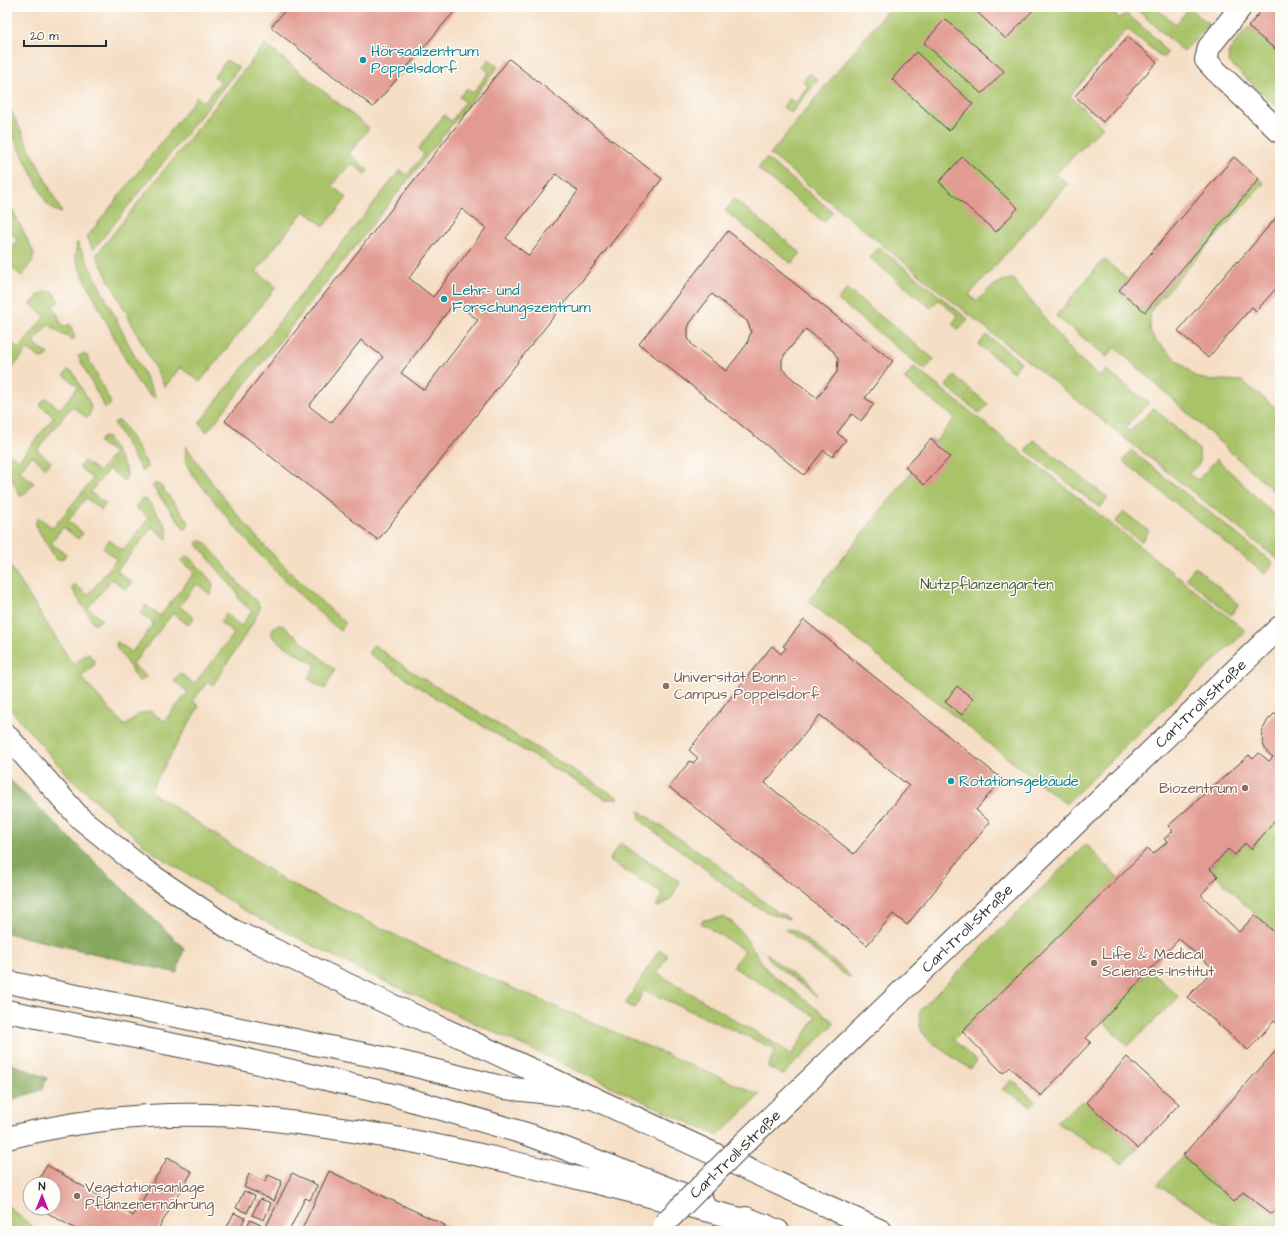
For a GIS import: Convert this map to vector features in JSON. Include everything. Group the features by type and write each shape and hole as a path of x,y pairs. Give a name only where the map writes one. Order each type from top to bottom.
{"main road":[{"path":"1241,7 1209,47 1206,60 1280,132"},
{"name":"Carl-Troll-Straße","path":"660,1227 741,1146 1280,626"},
{"path":"7,736 80,818 144,870 232,930 387,1004 881,1231"},
{"path":"7,982 384,1058 505,1088 594,1098"},
{"path":"7,1012 234,1057 397,1096 530,1136 771,1228"},
{"path":"7,1138 35,1131 86,1122 147,1116 212,1115 278,1120 377,1135 470,1153 771,1228"}],"green space":[{"path":"890,7 1112,7 1110,10 1120,18 1126,13 1155,38 1167,53 1163,58 1127,29 1070,96 1103,127 1056,174 1068,184 969,295 977,301 989,289 997,284 1002,281 1013,279 1074,354 1100,377 1106,370 1149,403 1124,428 1130,431 1154,408 1199,449 1200,463 1188,474 1198,480 1217,459 1280,520 1280,561 958,306 770,154"},
{"path":"1134,7 1154,7 1176,24 1189,8 1209,24 1184,52"},
{"path":"1248,27 1280,53 1280,96 1277,100 1280,103 1280,110 1229,62 1229,51"},
{"path":"265,44 369,128 349,154 368,170 365,174 351,163 332,186 347,198 324,226 304,211 256,271 276,287 200,382 180,367 165,387 96,255"},
{"path":"489,59 498,67 207,432 199,423 400,170 407,175 424,154 418,149 444,115 451,121 465,102 459,97 467,88 473,93 489,72 483,67"},
{"path":"227,60 239,68 93,250 87,237 197,97 204,102 221,81 214,76"},
{"path":"810,73 818,80 791,113 783,107 789,99 795,103 808,86 803,81"},
{"path":"7,103 62,213 53,209 46,202 7,124"},
{"path":"766,158 833,212 824,222 758,169"},
{"path":"1259,179 1264,183 1154,306 1150,315 1150,332 1156,341 1196,377 1211,381 1242,381 1280,411 1280,497 1115,347 1107,357 1056,316 1104,259 1128,280 1119,290 1145,312"},
{"path":"734,199 801,253 792,264 725,211"},
{"path":"8,208 11,208 13,211 34,253 33,260 22,276 7,264 7,253 18,240 7,231"},
{"path":"77,242 156,398 147,393 136,380 80,270 75,257"},
{"path":"879,247 968,319 959,330 952,324 958,316 938,300 931,308 870,258"},
{"path":"847,289 934,359 925,370 838,300"},
{"path":"47,291 53,292 59,302 53,305 63,327 70,324 75,338 71,341 68,335 63,335 48,324 33,343 48,354 43,360 28,349 7,375 7,364 14,355 7,350 7,340 19,349 45,316 31,304 39,295"},
{"path":"986,335 1021,362 1013,372 979,345"},
{"path":"84,354 87,356 110,401 110,405 105,408 78,356"},
{"name":"Nutzpflanzengarten","path":"914,367 1246,631 1066,804 808,601 911,473 905,467 931,439 935,442 955,418 904,379"},
{"path":"68,370 73,372 90,404 90,413 87,418 72,406 37,450 51,462 46,468 32,456 19,471 34,483 23,496 20,496 7,469 7,452 19,460 54,417 40,405 46,398 60,409 78,387 64,375"},
{"path":"954,376 988,404 980,414 946,386"},
{"path":"117,421 122,423 146,462 147,467 142,471 114,423"},
{"path":"103,437 108,438 126,469 127,476 124,481 109,469 90,492 106,504 101,510 86,498 68,521 83,533 78,539 63,527 51,543 66,554 63,559 58,560 36,527 36,522 38,517 53,528 93,479 79,467 84,461 99,472 114,453 99,442"},
{"path":"1034,440 1108,498 1100,508 1026,450"},
{"path":"186,446 221,495 240,518 280,562 323,604 346,623 340,631 306,601 258,553 228,519 187,465 185,454"},
{"path":"1131,450 1273,563 1265,574 1123,461"},
{"path":"157,483 188,521 189,525 185,530 152,486"},
{"path":"145,499 167,528 167,539 152,527 117,571 132,583 126,590 112,579 88,608 102,620 97,623 93,623 72,586 74,584 88,595 117,559 103,548 109,540 123,551 149,518 135,507 141,500"},
{"path":"1124,512 1149,531 1141,542 1115,522"},
{"path":"201,541 205,542 243,588 257,601 260,608 251,626 213,685 208,681 193,701 199,706 150,791 285,881 432,953 760,1095 718,1136 367,973 247,912 151,851 66,774 7,705 7,561 73,665 88,653 96,663 81,677 125,726 140,713 150,711 164,721 188,692 174,681 180,673 194,684 234,634 220,622 226,614 241,626 252,611 238,599 238,594 196,543"},
{"path":"186,556 191,558 212,582 213,586 211,595 197,584 179,606 194,618 188,625 173,613 132,665 146,676 143,680 139,681 117,648 116,643 117,642 132,652 154,624 140,613 146,605 160,616 195,572 181,561"},
{"path":"1195,567 1239,604 1231,615 1186,578"},
{"path":"279,625 284,626 335,670 325,689 308,679 316,665 281,644 272,636 272,630 274,627"},
{"path":"374,645 409,670 619,798 605,799 426,692 368,653"},
{"path":"7,777 184,948 177,973 7,933"},
{"path":"639,811 711,860 774,910 790,919 764,910 740,896 644,824 640,819"},
{"path":"1280,815 1280,937 1255,915 1210,869 1228,849 1235,855 1245,843 1251,849"},
{"path":"620,843 680,882 671,899 659,907 656,906 663,893 609,861"},
{"path":"1086,844 1118,878 954,1039 977,1062 970,1069 926,1037 920,1027 920,1015 922,1008"},
{"path":"724,917 732,922 745,937 768,971 835,1023 783,1075 768,1067 775,1049 644,990 635,1008 625,1004 659,950 668,955 657,973 792,1054 816,1017 733,967 744,950 701,923 703,920"},
{"path":"785,929 794,930 852,978 842,973"},
{"path":"766,953 809,988 817,997 771,962"},
{"path":"1150,970 1179,997 1128,1046 1102,1021"},
{"path":"7,1062 47,1078 42,1090 7,1101"},
{"path":"1012,1080 1035,1101 1031,1106 1002,1089"},
{"path":"1081,1102 1086,1102 1138,1149 1123,1164 1056,1122"},
{"path":"1183,1155 1234,1202 1243,1192 1272,1214 1280,1205 1280,1231 1233,1231 1157,1185"},
{"path":"7,1205 37,1231 7,1231"}],"building":[{"name":"Hörsaalzentrum Poppelsdorf","path":"288,7 458,7 373,107 271,27"},
{"path":"984,7 1036,7 1006,39 978,13"},
{"path":"1264,7 1280,7 1280,53 1248,27"},
{"path":"945,19 1004,71 982,94 924,43"},
{"path":"1128,37 1157,62 1103,122 1075,96"},
{"path":"916,52 973,104 949,131 892,79"},
{"name":"Lehr- und Forschungszentrum","path":"509,59 662,179 378,540 225,421","holes":["556,174 578,191 529,256 506,238","462,209 486,228 433,297 409,278","455,302 478,320 424,390 401,373","361,340 383,357 331,423 309,406"]},
{"path":"962,157 1018,208 996,232 939,182"},
{"path":"1234,157 1259,179 1145,312 1119,290"},
{"path":"1280,213 1280,284 1256,311 1252,307 1208,358 1178,331"},
{"path":"728,231 893,361 865,398 874,404 861,421 852,414 837,433 846,440 832,457 824,450 804,475 639,344","holes":["712,294 747,321 751,331 747,344 726,371 693,346 688,338 688,328 690,323","806,329 833,351 838,359 837,372 817,398 782,369 782,360 785,354"]},
{"path":"931,439 950,457 924,485 905,467"},
{"name":"Rotationsgebäude","path":"804,620 1002,779 976,810 990,822 907,925 893,914 867,945 669,787 690,761 693,763 698,758 689,750 755,667 772,646 781,654 786,648 783,646","holes":["820,715 909,786 854,854 765,783"]},
{"path":"957,686 973,699 962,715 945,702"},
{"path":"1280,712 1280,815 1251,849 1245,843 1235,855 1228,849 1210,869 1218,876 1201,895 1239,932 1255,915 1280,937 1280,1026 1274,1021 1248,1050 1187,997 1214,969 1179,939 1086,1038 1091,1042 1041,1096 1010,1067 1003,1073 962,1031 1148,848 1153,854 1167,842 1164,839 1173,831 1168,826 1249,755 1253,759 1259,753 1269,761 1273,757 1267,752 1263,744 1262,731 1268,720 1274,714"},
{"path":"1280,1046 1280,1205 1272,1214 1243,1192 1234,1202 1183,1155"},
{"path":"1127,1057 1179,1104 1138,1149 1086,1102"},
{"name":"Vegetationsanlage Pflanzenernährung","path":"168,1157 192,1172 157,1231 79,1231 53,1216 62,1216 62,1176 41,1176 47,1165 133,1216"},
{"path":"329,1171 445,1225 442,1231 301,1231"},
{"path":"292,1173 317,1185 310,1200 305,1198 289,1231 264,1231"},
{"path":"249,1174 266,1182 268,1175 282,1181 274,1201 244,1187"},
{"path":"244,1191 255,1196 247,1213 236,1208"},
{"path":"260,1199 271,1203 264,1220 252,1215"},
{"path":"234,1213 245,1218 239,1231 230,1231 226,1229"},
{"path":"250,1220 261,1225 258,1231 245,1231"}],"place":[{"name":"Hörsaalzentrum Poppelsdorf","path":"363,60"},
{"name":"Lehr- und Forschungszentrum","path":"444,299"},
{"name":"Universität Bonn – Campus Poppelsdorf","path":"666,686"},
{"name":"Rotationsgebäude","path":"951,781"},
{"name":"Biozentrum","path":"1245,788"},
{"name":"Life & Medical Sciences-Institut","path":"1094,963"},
{"name":"Vegetationsanlage Pflanzenernährung","path":"77,1196"}]}
